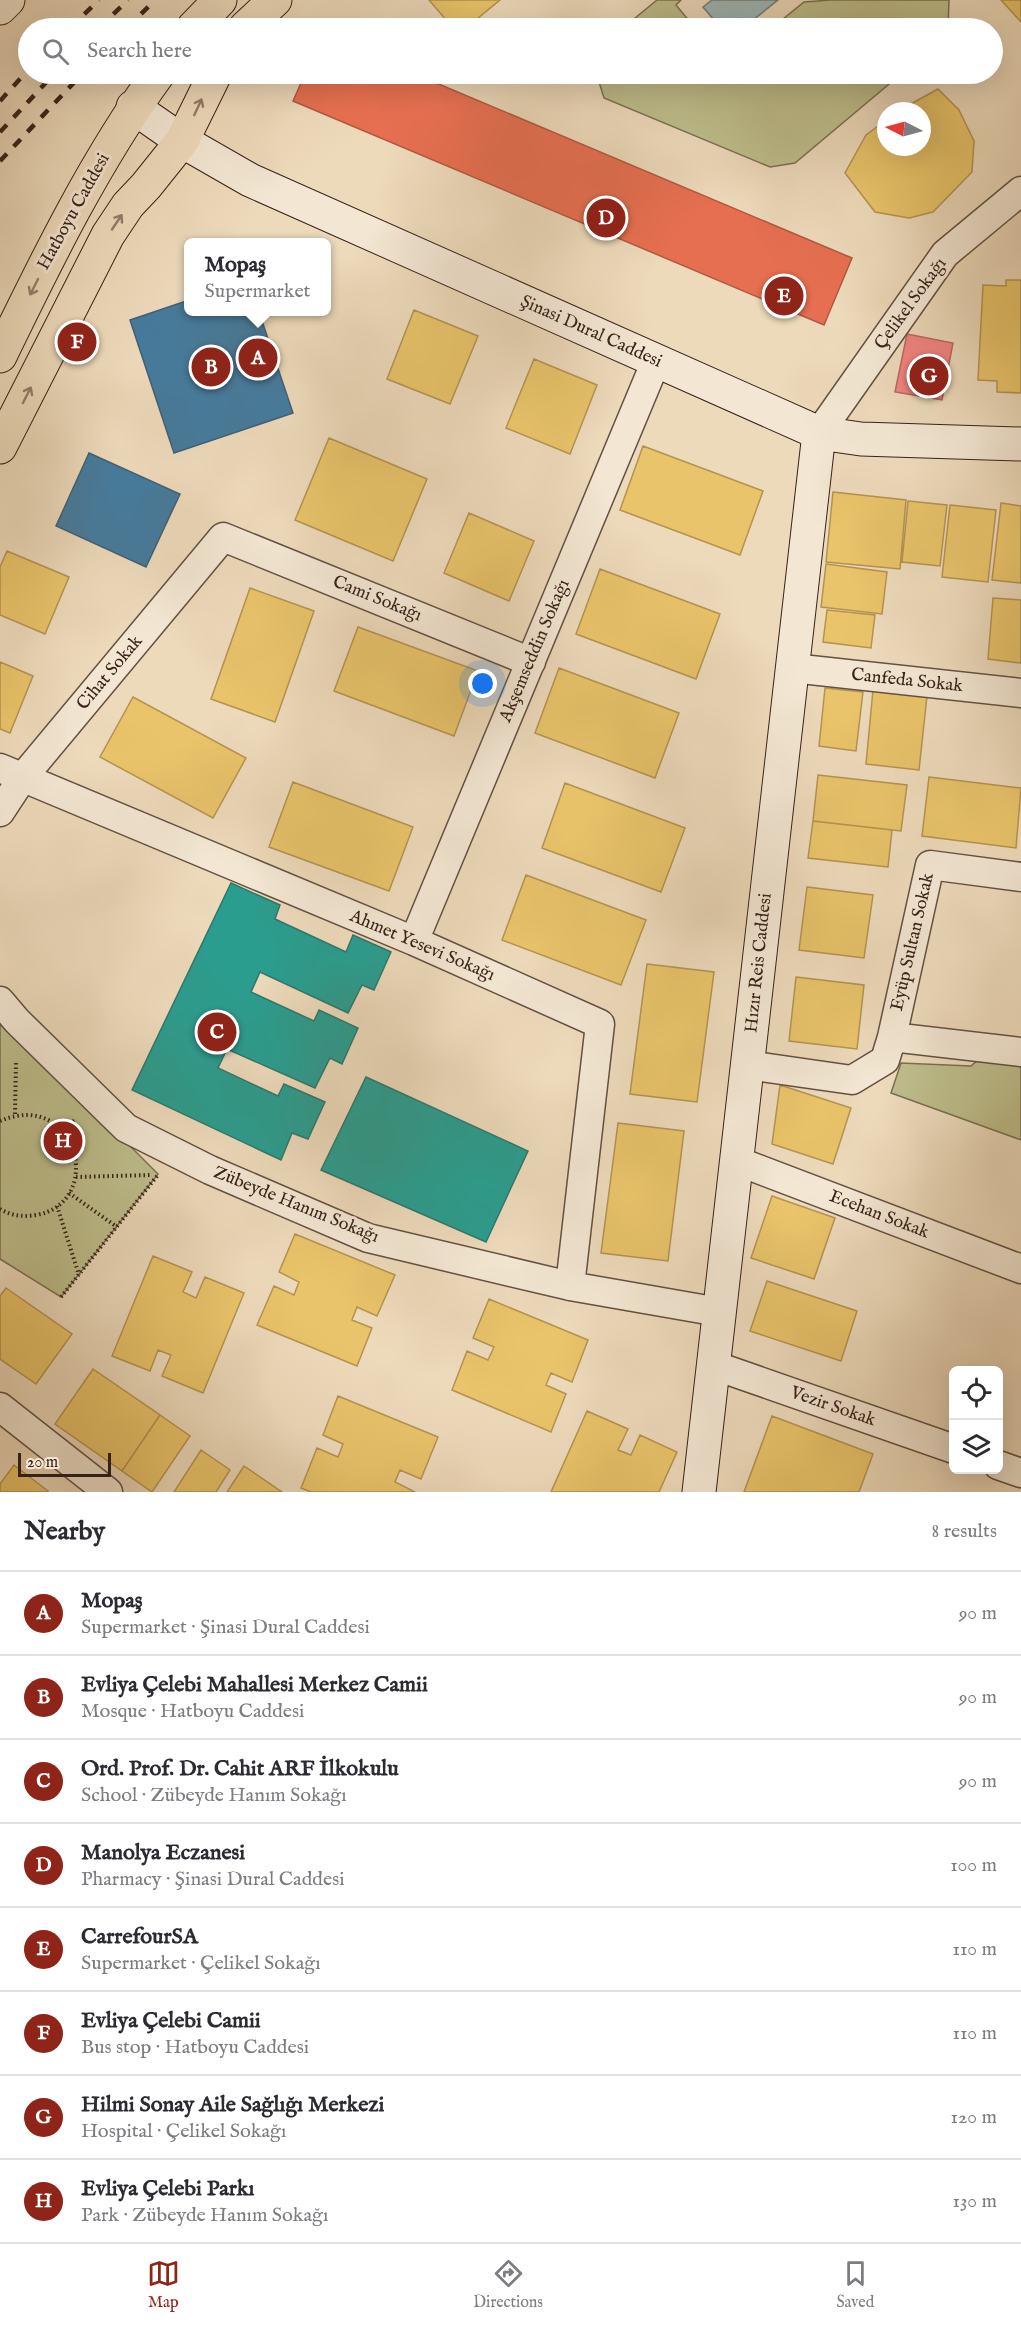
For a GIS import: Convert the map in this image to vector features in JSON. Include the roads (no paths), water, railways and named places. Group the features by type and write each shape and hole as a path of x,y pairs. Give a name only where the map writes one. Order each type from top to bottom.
{"main road":[{"path":"203,18 220,0"},
{"path":"256,18 275,0"},
{"name":"Hatboyu Caddesi","path":"0,356 98,167 151,84"},
{"path":"0,447 108,236 128,205 153,179 182,141 209,84"}],"street":[{"path":"0,8 8,0"},
{"name":"Şinasi Dural Caddesi","path":"134,107 182,141 250,180 819,433 861,439 1021,444"},
{"name":"Çelikel Sokağı","path":"819,433 945,254 1021,190"},
{"name":"Akşemseddin Sokağı","path":"414,941 656,361"},
{"name":"Hızır Reis Caddesi","path":"699,1492 819,433"},
{"name":"Cami Sokağı","path":"224,537 531,662"},
{"name":"Cihat Sokak","path":"0,812 11,772 224,537"},
{"name":"Canfeda Sokak","path":"792,669 1021,693"},
{"name":"Ahmet Yesevi Sokağı","path":"11,772 414,941 600,1024 570,1286"},
{"name":"Eyüp Sultan Sokak","path":"891,1037 930,865 1021,877"},
{"name":"Zübeyde Hanım Sokağı","path":"9,1011 126,1128 210,1170 368,1238 570,1286 719,1312"},
{"path":"747,1065 852,1080 885,1060 891,1037 1021,1052"},
{"name":"Ecehan Sokak","path":"737,1161 1021,1269"},
{"name":"Vezir Sokak","path":"713,1365 949,1447"},
{"path":"0,1407 108,1492"},
{"path":"1003,1466 1021,1473"}],"water":[{"path":"712,0 778,0 756,18 712,18 703,7"}],"railway":[{"path":"80,18 99,0"},
{"path":"109,18 128,0"},
{"path":"137,18 155,0"},
{"path":"0,101 18,81"},
{"path":"0,132 45,84"},
{"path":"0,161 73,84"}],"place":[{"name":"Manolya Eczanesi","path":"606,218"},
{"name":"CarrefourSA","path":"784,296"},
{"name":"Evliya Çelebi Camii","path":"77,342"},
{"name":"Mopaş","path":"258,358"},
{"name":"Evliya Çelebi Mahallesi Merkez Camii","path":"211,367"},
{"name":"Hilmi Sonay Aile Sağlığı Merkezi","path":"929,376"},
{"name":"Ord. Prof. Dr. Cahit ARF İlkokulu","path":"217,1032"},
{"name":"Evliya Çelebi Parkı","path":"63,1141"}]}
